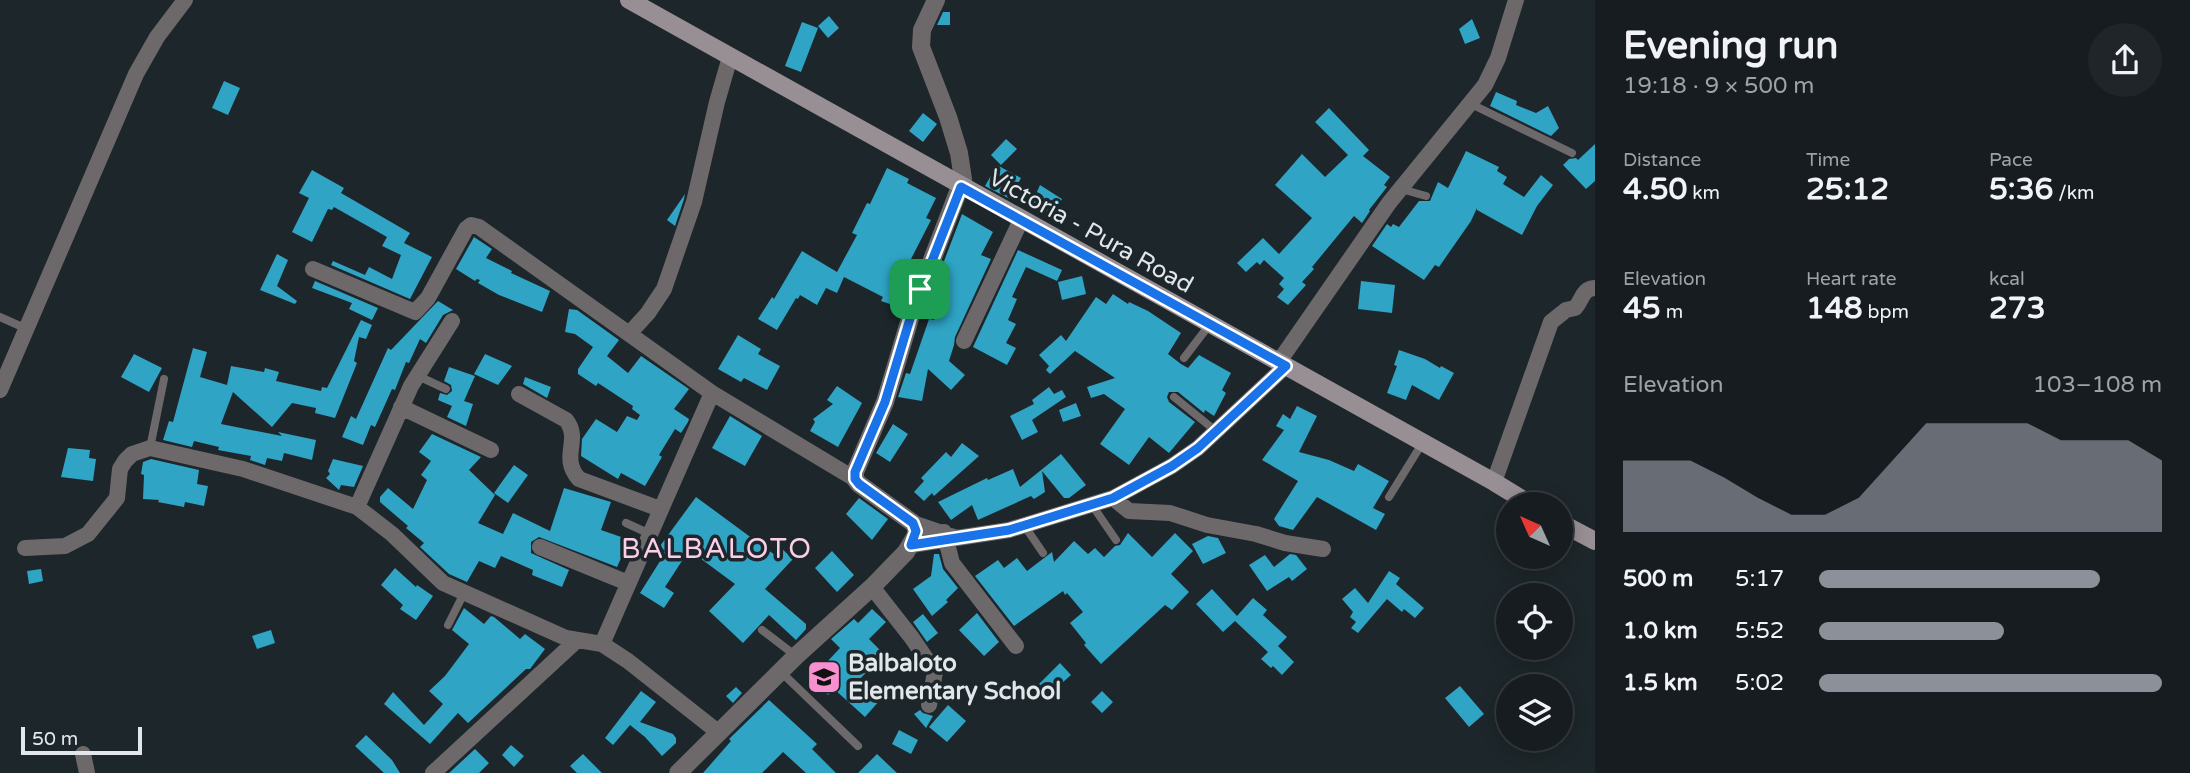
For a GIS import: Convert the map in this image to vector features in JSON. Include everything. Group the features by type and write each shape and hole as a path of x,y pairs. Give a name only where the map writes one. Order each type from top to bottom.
{"main road":[{"name":"Victoria - Pura Road","path":"629,0 1510,492"},
{"path":"1573,529 1595,541"}],"street":[{"path":"0,390 136,74 157,37 186,0"},
{"path":"855,479 855,472 885,402 912,312 961,187 959,153 921,47 922,30 936,0"},
{"path":"911,545 948,536 1009,530 1113,498 1172,466 1217,432 1282,365 1357,247 1485,85 1498,58 1516,0"},
{"path":"629,334 648,313 664,289 694,202 730,57"},
{"path":"964,341 1021,220"},
{"path":"313,269 415,312 428,298 466,229 471,225 479,227 712,393 855,479 913,523 948,536"},
{"path":"1494,482 1551,322 1566,310 1575,308 1582,294 1589,288 1595,288"},
{"path":"357,507 401,407 452,321"},
{"path":"602,644 712,393"},
{"path":"519,394 566,420 570,425 573,431 569,463 579,479 660,509"},
{"path":"401,407 491,450"},
{"path":"25,548 65,547 88,534 117,498 120,469 132,454 150,448 243,469 357,507 392,534 435,578 576,641 602,644 628,661 718,732"},
{"path":"1113,498 1129,511 1170,513 1207,525 1323,549"},
{"path":"678,773 780,671 872,587 911,545 916,531 913,523"},
{"path":"948,536 952,563 1016,646"},
{"path":"540,547 628,583"},
{"path":"872,587 912,638 934,672 929,705"},
{"path":"433,773 576,641"},
{"path":"83,754 87,773"}],"lane":[{"path":"1471,104 1572,153"},
{"path":"1401,189 1426,196"},
{"path":"0,317 27,329"},
{"path":"1184,358 1210,324"},
{"path":"418,376 446,389"},
{"path":"150,448 164,379"},
{"path":"1174,397 1217,432"},
{"path":"1389,497 1423,442"},
{"path":"1092,505 1116,540"},
{"path":"626,523 650,534"},
{"path":"1024,525 1043,553"},
{"path":"448,625 464,593"},
{"path":"762,629 796,656"},
{"path":"780,671 858,746"}],"building":[{"path":"943,12 950,12 950,25 937,25"},
{"path":"829,16 839,28 828,38 818,26"},
{"path":"1472,19 1480,38 1465,44 1459,29"},
{"path":"802,22 818,28 801,72 785,66"},
{"path":"224,81 240,88 228,115 212,108"},
{"path":"1496,92 1517,101 1516,105 1536,113 1548,106 1559,128 1551,136 1490,106"},
{"path":"1329,108 1369,150 1363,156 1390,177 1384,185 1387,187 1362,223 1354,216 1312,267 1314,269 1302,282 1306,285 1288,305 1277,297 1284,289 1279,284 1284,278 1264,260 1260,265 1257,262 1246,272 1237,263 1263,238 1279,254 1312,218 1275,185 1302,154 1325,177 1348,155 1315,122"},
{"path":"923,113 937,124 923,142 909,131"},
{"path":"1006,139 1017,149 1001,165 991,155"},
{"path":"1595,144 1595,181 1586,189 1563,165 1569,159 1578,160"},
{"path":"1466,151 1499,167 1497,171 1507,177 1503,184 1524,197 1541,175 1553,185 1537,206 1522,235 1477,208 1439,267 1435,265 1424,280 1372,246 1387,224 1399,227 1419,201 1430,201 1438,182 1448,188"},
{"path":"997,165 1021,178 1010,199 985,186"},
{"path":"887,168 909,179 907,183 936,198 926,218 931,220 911,259 918,264 909,280 903,277 893,305 881,301 883,297 844,277 837,293 826,288 817,305 800,295 796,298 777,330 758,319 772,297 774,299 802,251 837,272 857,235 852,233"},
{"path":"312,170 344,188 341,193 410,233 404,243 432,257 410,299 331,265 333,261 365,275 369,267 392,279 401,255 382,246 387,237 334,207 332,210 328,209 312,242 292,232 309,198 299,193"},
{"path":"1040,185 1062,199 1052,215 1032,203"},
{"path":"685,194 684,199 675,226 667,220"},
{"path":"962,214 993,232 981,255 991,259 955,337 949,361 965,375 951,390 928,369 922,401 898,397 906,373 910,374 929,319 934,320 950,273 941,269"},
{"path":"474,237 492,249 486,258 550,291 542,312 499,295 478,283 480,280 475,281 456,269"},
{"path":"1018,250 1062,270 1057,281 1026,267 1012,297 1017,299 1008,320 1016,324 1006,343 1016,348 1007,365 973,347"},
{"path":"277,254 288,260 277,286 297,301 295,304 260,290"},
{"path":"1082,276 1086,294 1062,300 1058,282"},
{"path":"315,281 378,308 372,320 349,309 352,303 312,288"},
{"path":"1361,281 1395,285 1392,313 1358,309"},
{"path":"1113,294 1128,304 1129,302 1148,311 1181,333 1168,354 1181,364 1188,368 1199,355 1231,373 1222,390 1226,393 1214,416 1205,410 1204,413 1178,392 1169,392 1169,402 1195,422 1169,453 1149,437 1129,465 1100,444 1125,409 1104,394 1091,398 1087,387 1115,378 1075,351 1050,374 1046,370 1049,366 1039,355 1061,335 1066,341 1096,297 1106,304"},
{"path":"438,301 453,310 443,315 426,343 420,339 409,363 406,362 395,390 392,389 375,427 371,425 363,445 342,437 351,416 356,419 388,348 391,350"},
{"path":"569,309 577,310 619,340 607,356 628,373 641,356 689,389 674,409 689,419 688,422 681,433 675,429 645,486 621,473 618,479 581,456 582,439 596,419 617,432 627,416 637,420 640,415 632,409 633,406 598,383 596,386 578,374 578,369 593,347 575,334 565,332"},
{"path":"361,320 372,325 366,339 359,337 354,361 357,363 335,418 315,413 316,408 292,403 272,427 233,392 221,424 316,440 312,460 284,453 282,461 267,458 265,465 250,460 251,456 218,450 219,447 194,441 192,447 163,440 169,421 173,422 193,348 207,352 200,377 227,385 231,366 264,372 265,368 279,372 276,381 321,391 322,387 327,388"},
{"path":"738,335 761,349 758,354 780,366 767,390 744,378 741,382 718,369"},
{"path":"1399,350 1454,373 1439,400 1412,385 1406,400 1387,393 1397,366 1394,365"},
{"path":"134,354 162,368 149,392 121,377"},
{"path":"485,354 512,366 498,385 474,374"},
{"path":"449,367 475,376 464,401 473,404 466,426 447,417 452,406 438,400 440,393 447,395 452,391 451,385 444,381"},
{"path":"525,377 551,387 547,398 523,384"},
{"path":"837,386 862,403 838,447 810,431 815,422 813,419 833,404 827,400"},
{"path":"1049,387 1054,394 1062,390 1066,397 1032,420 1038,432 1022,440 1010,416 1034,404 1032,400"},
{"path":"1076,403 1081,416 1063,422 1059,410"},
{"path":"1297,406 1317,416 1299,452 1329,460 1354,471 1358,464 1389,481 1373,508 1385,514 1376,530 1317,497 1293,530 1279,526 1274,519 1298,481 1262,460 1284,430 1276,426 1283,414 1290,419"},
{"path":"730,416 762,436 745,466 712,448"},
{"path":"893,424 908,434 890,462 876,453"},
{"path":"432,434 481,457 469,470 495,495 478,523 503,534 513,513 550,531 564,488 611,502 601,530 627,539 617,567 539,537 531,542 531,553 569,570 562,587 532,575 533,570 501,556 495,568 479,561 467,582 449,574 420,547 424,543 406,528 408,526 380,502 380,497 388,488 413,509 427,480 421,475 431,461 419,452"},
{"path":"962,443 979,456 934,496 932,493 924,501 914,492 924,481 921,478 946,452 951,457"},
{"path":"68,448 90,450 89,458 96,459 93,481 61,477"},
{"path":"1061,454 1086,485 1069,498 1064,498 1042,471 1045,492 1034,499 1031,496 978,520 972,505 951,520 938,502 987,478 988,480 1013,469 1020,487"},
{"path":"151,459 199,470 197,484 208,486 204,506 185,502 184,507 143,499 143,462"},
{"path":"333,459 363,466 354,487 341,485 339,490 326,478 330,474 328,471"},
{"path":"514,465 528,475 508,503 494,493"},
{"path":"696,497 775,555 781,548 793,559 765,589 806,624 806,629 796,640 769,615 743,643 709,611 735,584 689,550 665,587 674,593 664,608 640,593 665,551 660,546"},
{"path":"859,498 888,519 872,540 846,514"},
{"path":"1128,533 1152,557 1175,533 1193,551 1171,574 1189,592 1172,610 1165,605 1101,664 1084,645 1086,643 1070,623 1083,612 1067,593 1065,595 1063,591 1014,626 975,576 998,560 1004,568 1017,558 1027,571 1052,552 1054,562 1074,541 1088,554 1095,548 1104,557 1115,546 1120,545"},
{"path":"1208,536 1218,538 1226,553 1203,564 1192,544"},
{"path":"832,551 854,575 837,592 815,568"},
{"path":"934,554 939,554 943,569 958,588 946,600 948,602 932,616 913,589 931,576"},
{"path":"1290,554 1296,555 1307,569 1292,581 1289,577 1267,591 1249,565 1265,555 1274,567"},
{"path":"395,568 416,587 417,585 433,596 416,620 400,609 403,605 381,585"},
{"path":"41,569 43,581 29,584 27,571"},
{"path":"1389,571 1400,578 1396,584 1424,608 1415,618 1404,609 1402,612 1387,599 1358,633 1351,628 1356,622 1350,617 1353,612 1342,599 1355,588 1368,603"},
{"path":"1212,589 1237,616 1253,598 1267,610 1263,615 1287,637 1278,646 1294,662 1282,675 1261,659 1268,652 1235,621 1223,632 1196,604"},
{"path":"464,608 484,624 491,616 494,617 520,639 525,634 545,649 530,669 526,669 468,723 458,713 430,744 384,704 393,692 424,725 443,704 429,691 445,676 469,644 452,630"},
{"path":"872,609 886,622 869,639 884,654 858,681 880,700 865,717 834,689 828,695 811,679 840,648 831,639 854,619 858,623"},
{"path":"977,613 999,642 984,656 959,630"},
{"path":"923,614 938,633 927,642 913,622"},
{"path":"271,630 275,643 257,649 252,636"},
{"path":"1060,663 1071,675 1043,700 1033,690"},
{"path":"1460,686 1484,714 1469,727 1445,698"},
{"path":"736,687 742,693 733,703 726,696"},
{"path":"641,691 656,702 640,722 673,734 676,738 676,743 662,756 630,725 613,745 605,738"},
{"path":"1102,691 1113,702 1102,713 1091,702"},
{"path":"769,700 817,744 812,749 836,773 806,773 783,752 762,773 703,773 731,741 729,739"},
{"path":"948,705 966,721 947,742 929,727"},
{"path":"920,710 933,716 926,728 914,714"},
{"path":"899,730 918,740 911,754 892,744"},
{"path":"366,735 392,760 400,773 384,773 355,746"},
{"path":"511,745 524,756 514,767 502,755"},
{"path":"475,749 489,763 479,773 449,773"},
{"path":"583,754 602,773 577,773 570,766"},
{"path":"877,754 897,773 858,773"}],"place":[{"name":"Balbaloto Elementary School","path":"824,677"}],"district":[{"name":"BALBALOTO","path":"717,548"}],"route":[{"path":"961,187 1286,366 1198,448 1172,466 1113,498 1009,530 911,545 916,535 916,526 859,484 855,479 855,472 885,402 920,289 961,187"}]}
